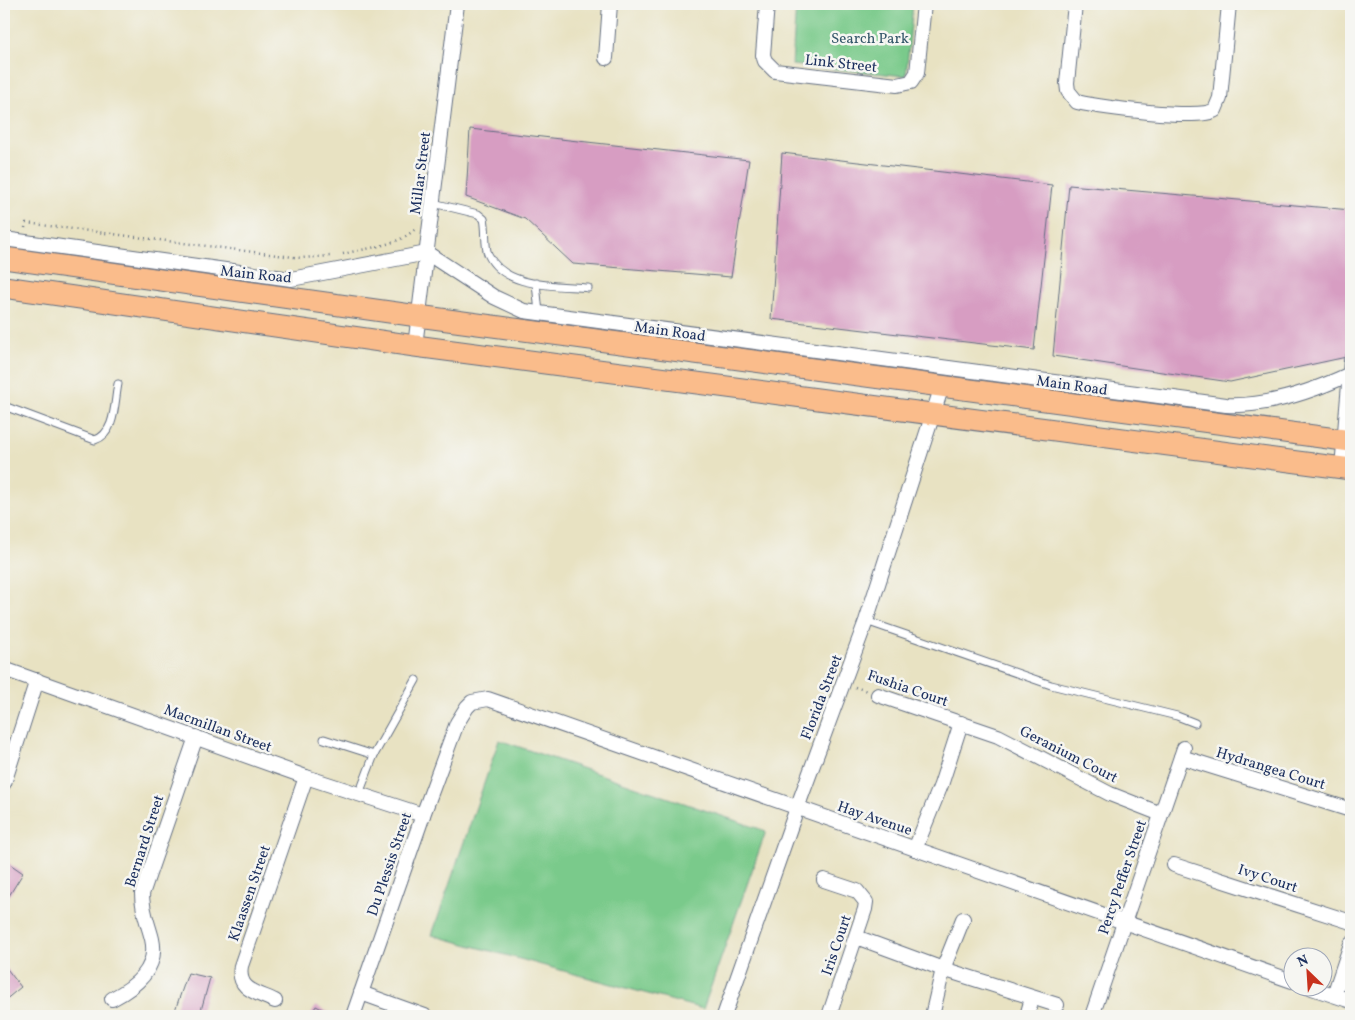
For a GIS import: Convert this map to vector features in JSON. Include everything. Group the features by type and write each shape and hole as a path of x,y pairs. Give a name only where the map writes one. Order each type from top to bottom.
{"main road":[{"name":"Main Road","path":"5,256 418,316 1348,440"},
{"path":"4,287 415,346 934,412 1346,468"}],"street":[{"name":"Millar Street","path":"415,346 456,4"},
{"path":"606,58 610,4"},
{"name":"Link Street","path":"767,4 763,45 766,61 775,71 897,85 911,82 915,78 918,68 924,4"},
{"path":"1075,4 1067,83 1071,97 1077,102 1085,104 1205,115 1215,110 1220,98 1229,4"},
{"name":"Main Road","path":"5,256 291,279 427,253 501,300 524,311 539,314 1226,405 1252,406 1269,402 1325,386 1350,374"},
{"path":"1346,468 1351,360"},
{"name":"Florida Street","path":"724,1016 796,808 866,621 942,386"},
{"name":"Macmillan Street","path":"4,669 306,777 423,815"},
{"path":"4,783 37,680"},
{"name":"Fushia Court","path":"878,695 961,723"},
{"name":"Hay Avenue","path":"457,724 472,702 488,699 1282,977"},
{"path":"915,849 941,785 961,723"},
{"name":"Geranium Court","path":"961,723 1020,747 1130,803 1161,814"},
{"name":"Du Plessis Street","path":"353,1016 457,724"},
{"name":"Bernard Street","path":"112,999 141,980 151,960 152,940 142,907 142,894 196,737"},
{"name":"Percy Peffer Street","path":"1092,1016 1182,753"},
{"name":"Hydrangea Court","path":"1182,753 1351,810"},
{"name":"Klaassen Street","path":"275,1001 245,987 240,977 241,966 306,777"},
{"name":"Ivy Court","path":"1174,865 1351,922"},
{"name":"Iris Court","path":"824,880 857,891 866,902 865,910 829,1016"},
{"path":"932,1016 943,969 963,919"},
{"path":"856,937 943,969 1032,998 1057,1004"},
{"path":"1351,944 1334,995 1351,1001"},
{"path":"361,993 425,1016"},
{"path":"1028,1016 1032,998"}],"lane":[{"path":"433,203 478,214 484,220 487,253 495,265 510,276 536,283 588,288"},
{"path":"536,283 539,314"},
{"path":"4,406 95,440 103,438 109,431 118,384"},
{"path":"866,621 1051,685 1177,716 1195,723"},
{"path":"359,794 374,755 416,680"},
{"path":"324,739 374,755"}],"path":[{"path":"26,223 301,258 334,256 392,242 410,235 420,225"},
{"name":"Fushia Court","path":"844,683 878,695"}],"green space":[{"name":"Search Park","path":"796,4 913,4 906,76 792,65"},
{"path":"499,740 766,831 703,1009 432,935"}],"building":[{"path":"470,129 749,160 731,277 573,264 525,219 466,197"},
{"path":"782,153 1052,185 1034,350 771,319"},
{"path":"1069,185 1351,210 1351,356 1230,382 1053,356"},
{"path":"4,860 23,873 4,904"},
{"path":"4,965 21,987 4,1001"},
{"path":"188,973 210,978 200,1014 206,1016 173,1016"},
{"path":"316,1006 330,1013 328,1016 310,1016"}]}
